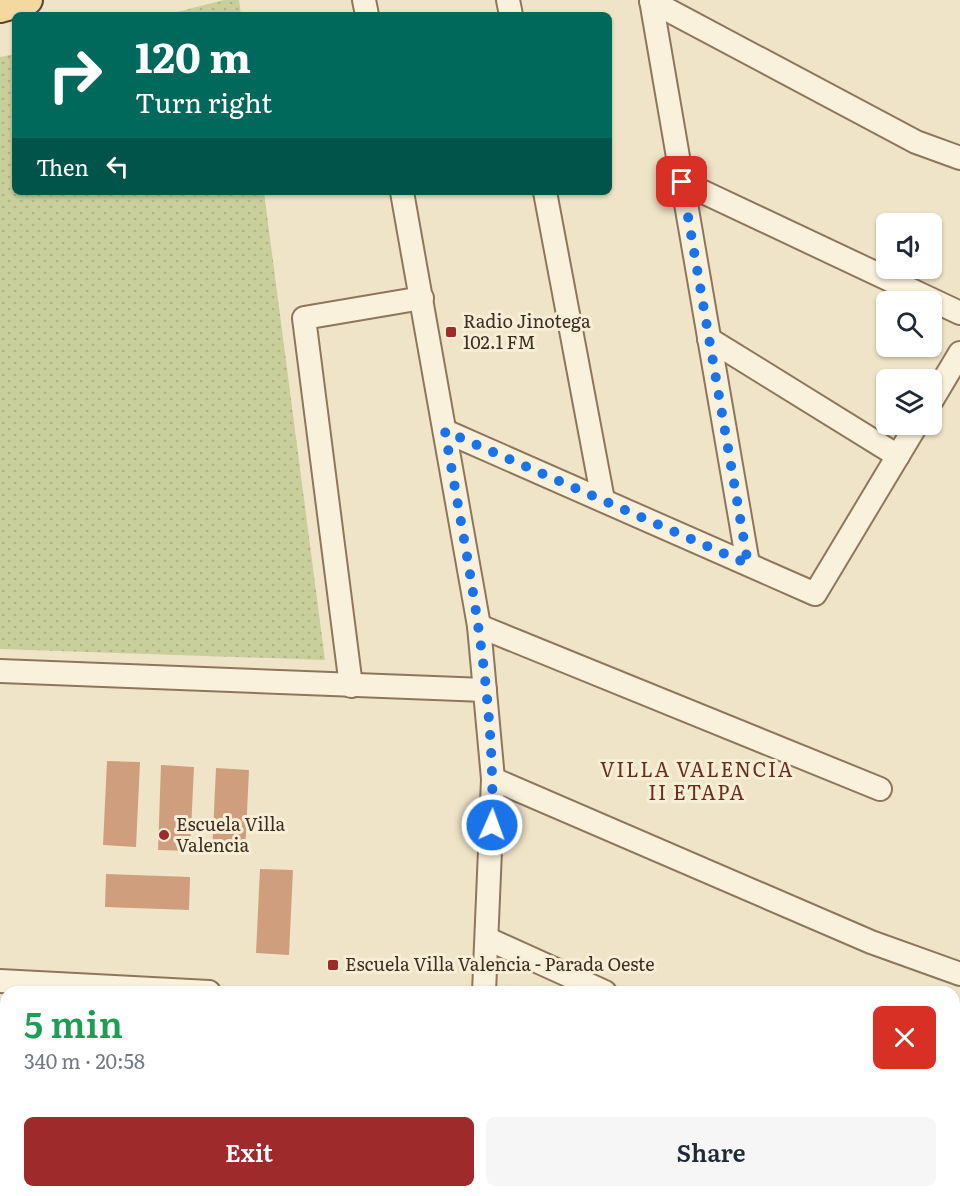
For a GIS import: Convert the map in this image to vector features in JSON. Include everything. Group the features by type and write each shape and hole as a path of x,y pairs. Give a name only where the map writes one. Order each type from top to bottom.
{"main road":[{"path":"0,8 28,0"}],"street":[{"path":"651,1 916,142 960,158"},
{"path":"651,1 748,564"},
{"path":"682,182 960,313"},
{"path":"403,195 479,626 493,779 484,986"},
{"path":"546,195 603,501"},
{"path":"351,686 304,318 422,298"},
{"path":"709,339 898,456"},
{"path":"942,383 960,353"},
{"path":"445,431 815,594 910,435"},
{"path":"479,626 880,789"},
{"path":"0,671 485,690"},
{"path":"493,779 871,942 960,974"},
{"path":"488,939 592,986"},
{"path":"0,981 49,986"}],"green space":[{"path":"224,0 239,0 241,12 177,12"},
{"path":"12,55 12,195 264,195 325,660 0,649 0,57"}],"building":[{"path":"107,761 140,762 136,847 103,845"},
{"path":"161,765 194,767 190,851 158,850"},
{"path":"216,768 249,770 245,854 212,853"},
{"path":"260,869 293,870 289,955 256,953"},
{"path":"106,874 190,877 189,910 105,907"}],"place":[{"name":"Radio Jinotega 102.1 FM","path":"451,332"},
{"name":"Escuela Villa Valencia","path":"164,835"},
{"name":"Escuela Villa Valencia - Parada Oeste","path":"333,965"}],"district":[{"name":"VILLA VALENCIA II ETAPA","path":"697,782"}],"route":[{"path":"492,825 493,779 479,626 445,431 748,564 682,182"}]}
